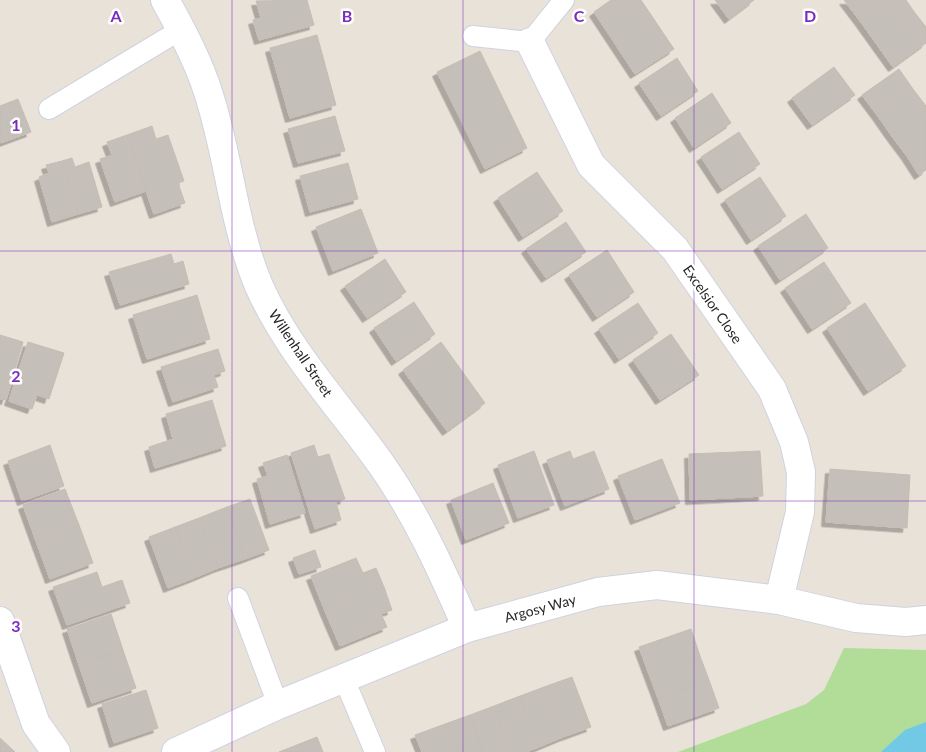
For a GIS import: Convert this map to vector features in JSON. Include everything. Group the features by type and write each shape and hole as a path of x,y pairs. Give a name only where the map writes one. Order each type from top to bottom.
{"street":[{"name":"Willenhall Street","path":"165,0 182,29 209,93 247,251 259,286 276,319 295,348 398,489 436,557 467,628"},
{"name":"Excelsior Close","path":"530,42 591,165 675,249 772,389 794,442 801,472 800,512 779,600"},
{"name":"Argosy Way","path":"176,752 278,705 467,628 598,592 657,585 779,600 856,618 906,622 926,620"},
{"path":"0,621 36,724 56,752"}],"lane":[{"path":"473,36 530,42 564,0"},
{"path":"48,109 182,29"},
{"path":"238,598 278,705"},
{"path":"344,679 375,752"}],"green space":[{"path":"844,648 926,650 926,752 678,752 806,704 824,690"}],"water":[{"path":"926,722 926,752 881,752 905,730"}],"building":[{"path":"307,0 314,25 259,40 253,20 261,18 256,1"},
{"path":"611,0 641,0 674,49 635,74 594,12"},
{"path":"715,0 754,0 729,19"},
{"path":"844,0 889,0 860,21"},
{"path":"889,0 906,0 915,13 875,42 860,21"},
{"path":"915,13 926,27 926,43 893,67 875,42"},
{"path":"317,35 336,105 290,118 270,48"},
{"path":"480,51 527,148 485,169 437,72"},
{"path":"677,58 698,91 661,116 639,83"},
{"path":"834,67 855,95 812,125 792,98"},
{"path":"899,69 913,89 877,115 862,95"},
{"path":"913,89 926,106 926,110 891,135 877,115"},
{"path":"712,93 731,123 694,148 675,118"},
{"path":"18,99 31,132 1,143 0,106"},
{"path":"926,110 926,141 906,155 891,135"},
{"path":"335,116 345,151 298,163 288,129"},
{"path":"152,126 156,139 168,135 184,181 178,183 185,203 154,214 127,135"},
{"path":"739,132 760,164 722,189 701,157"},
{"path":"127,135 146,191 115,202 100,159 112,155 107,142"},
{"path":"926,141 926,170 919,175 906,155"},
{"path":"72,158 75,167 89,162 102,207 78,214 62,161"},
{"path":"62,161 78,214 52,222 39,177 49,173 46,165"},
{"path":"348,163 358,199 310,212 300,176"},
{"path":"537,172 563,211 523,237 498,198"},
{"path":"760,177 786,216 751,240 725,200"},
{"path":"361,209 378,253 333,271 316,227"},
{"path":"806,214 828,248 780,280 758,246"},
{"path":"566,222 586,252 546,278 526,249"},
{"path":"607,250 634,292 597,317 569,275"},
{"path":"171,254 174,264 183,261 189,284 120,305 109,272"},
{"path":"385,259 406,292 367,318 345,286"},
{"path":"824,262 851,303 812,329 785,288"},
{"path":"197,295 210,339 147,359 133,315"},
{"path":"414,302 435,334 396,361 374,328"},
{"path":"638,303 658,333 619,359 599,329"},
{"path":"865,303 906,366 868,391 827,328"},
{"path":"671,334 699,375 660,400 633,360"},
{"path":"0,335 23,342 6,400 0,399"},
{"path":"28,342 64,353 49,399 37,395 32,409 9,401"},
{"path":"441,342 485,403 447,431 403,370"},
{"path":"218,349 225,371 214,375 218,387 173,402 161,367"},
{"path":"212,400 226,446 155,468 149,447 173,439 166,414"},
{"path":"50,445 64,486 22,501 8,461"},
{"path":"314,445 318,457 329,454 345,499 336,502 341,520 315,529 291,453"},
{"path":"534,451 554,505 518,518 498,465"},
{"path":"570,451 573,459 594,451 609,489 565,506 547,460"},
{"path":"760,451 763,496 690,500 689,454"},
{"path":"287,455 305,513 270,524 257,479 268,476 263,463"},
{"path":"662,459 680,503 635,520 618,476"},
{"path":"830,469 910,475 907,528 826,522"},
{"path":"493,483 509,523 466,540 451,500"},
{"path":"65,489 79,525 36,541 23,505"},
{"path":"250,499 269,550 245,559 227,507"},
{"path":"227,507 245,559 218,568 199,518"},
{"path":"199,518 218,568 194,578 175,527"},
{"path":"79,525 93,563 50,579 36,541"},
{"path":"175,527 194,578 168,588 149,537"},
{"path":"315,550 321,567 299,574 293,558"},
{"path":"356,558 363,573 376,568 384,587 325,611 311,576"},
{"path":"97,572 102,587 122,580 130,603 67,625 53,587"},
{"path":"384,587 392,610 381,614 387,627 340,646 325,611"},
{"path":"111,614 123,650 79,665 67,629"},
{"path":"691,629 700,656 649,674 639,647"},
{"path":"123,650 136,688 92,703 79,665"},
{"path":"700,656 709,680 658,698 649,674"},
{"path":"572,677 591,727 563,737 544,687"},
{"path":"709,680 719,708 668,726 658,698"},
{"path":"544,687 563,737 539,747 520,696"},
{"path":"146,690 158,728 114,743 102,704"},
{"path":"520,696 539,747 526,752 511,752 494,706"},
{"path":"494,706 511,752 483,752 470,715"},
{"path":"470,715 483,752 455,752 445,724"},
{"path":"445,724 455,752 422,752 415,735"},
{"path":"317,737 323,752 279,752"},
{"path":"0,738 15,752 0,752"}]}
